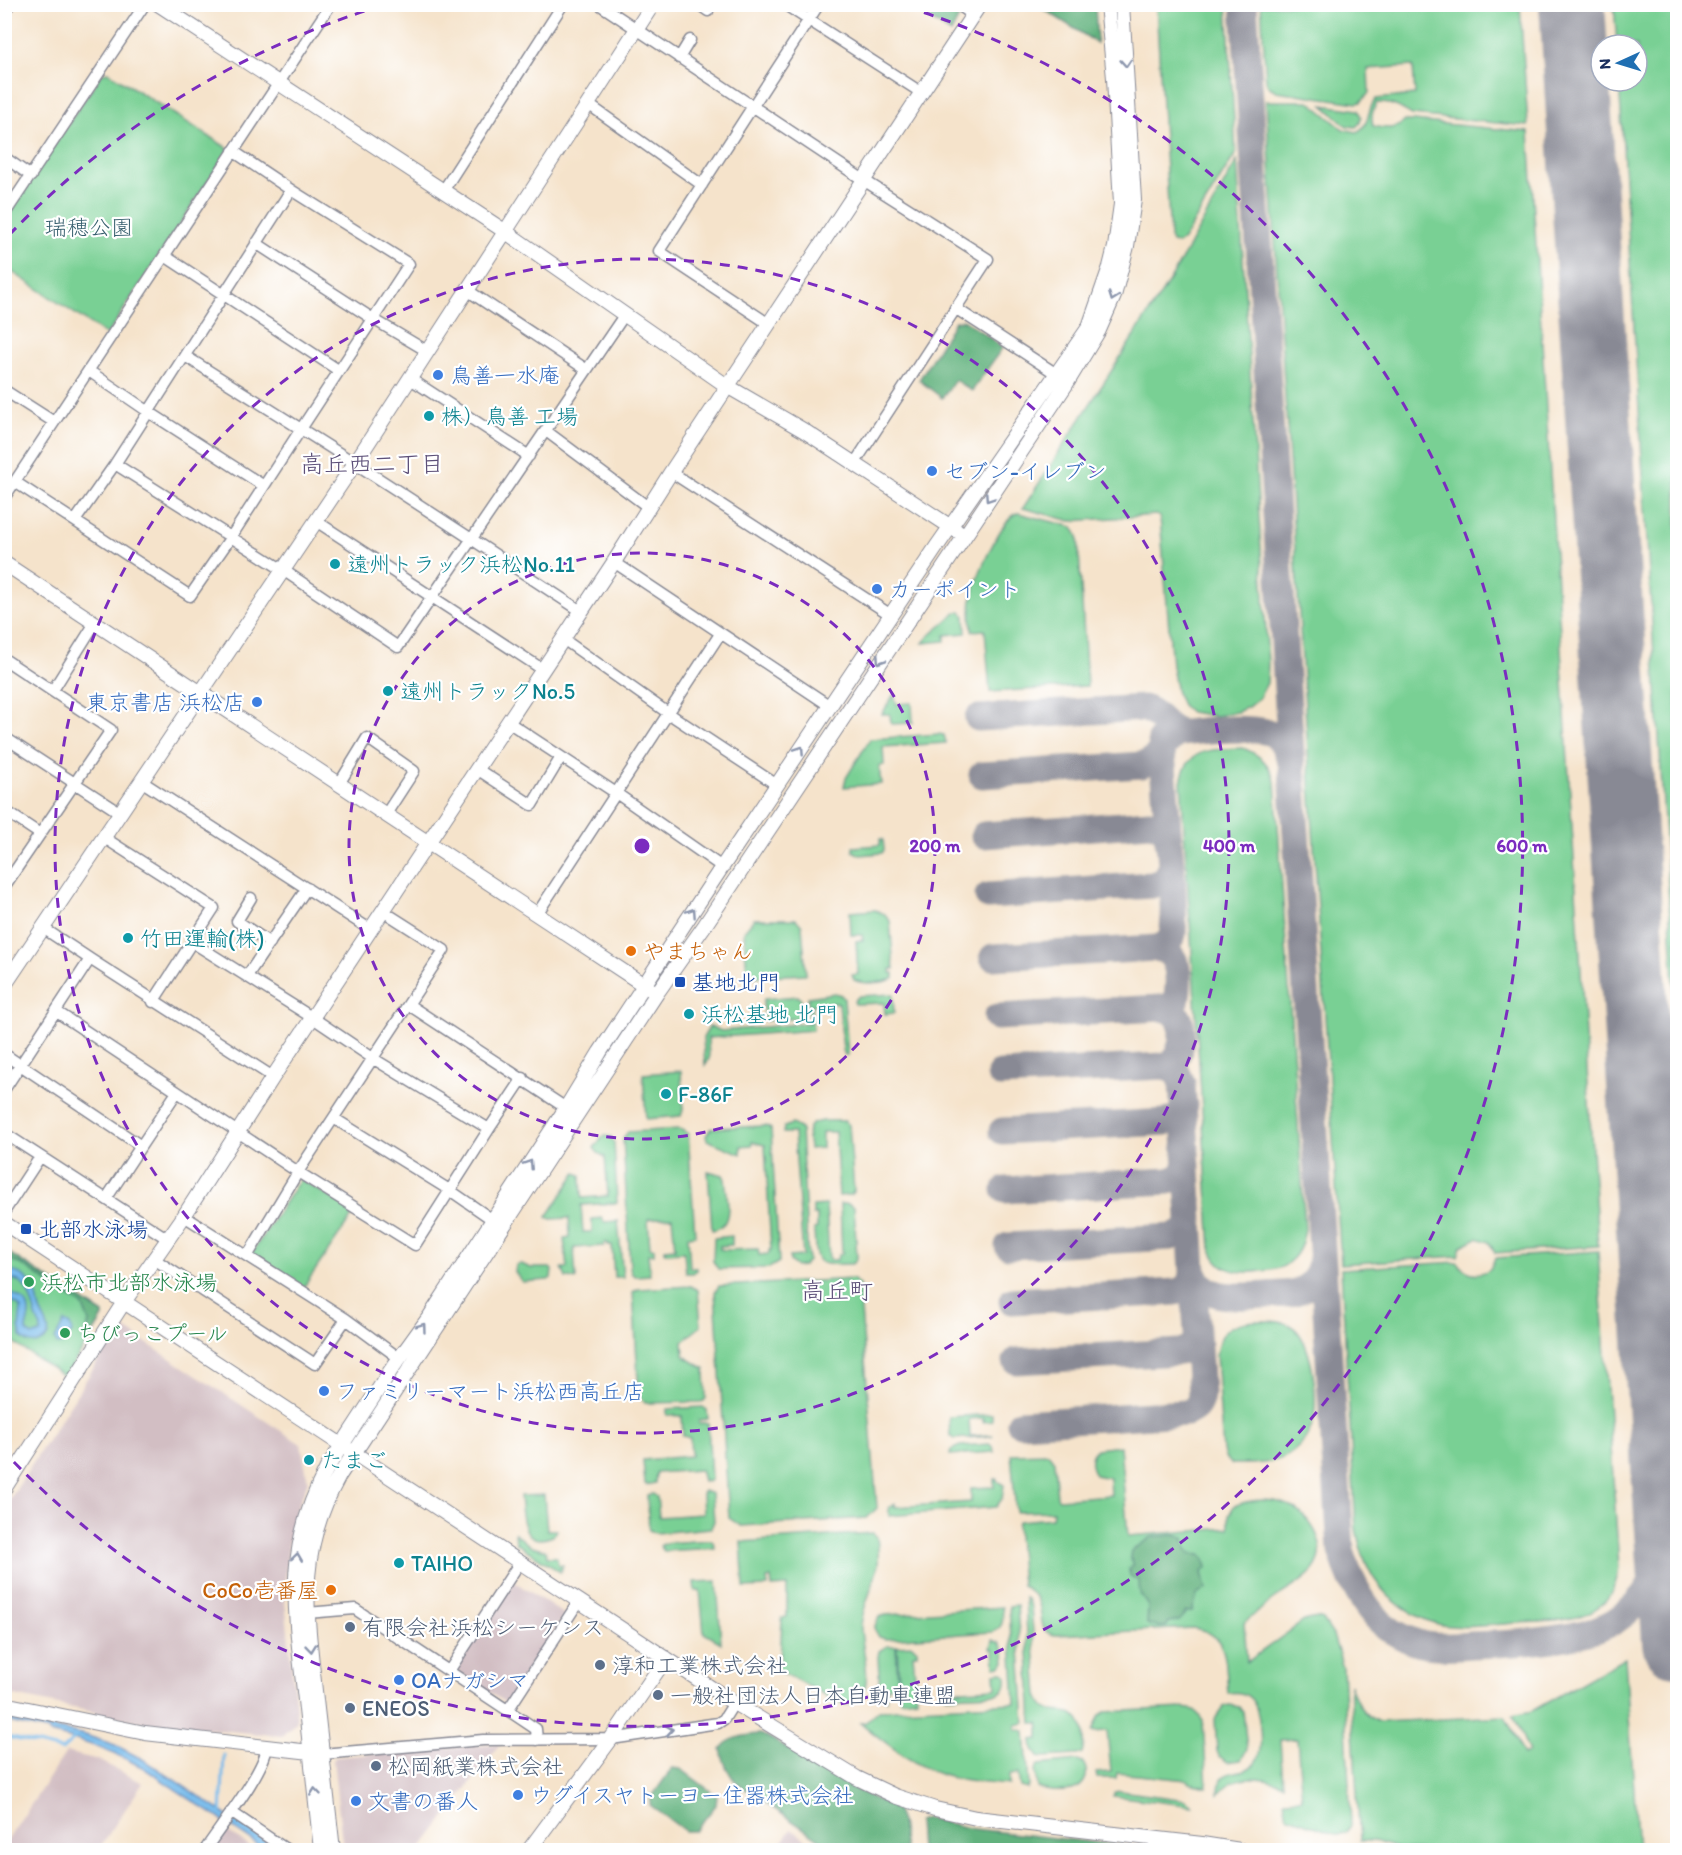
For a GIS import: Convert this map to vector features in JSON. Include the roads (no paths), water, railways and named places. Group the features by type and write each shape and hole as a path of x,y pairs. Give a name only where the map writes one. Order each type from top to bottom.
{"street":[{"path":"4,10 8,4"},
{"path":"4,215 145,4"},
{"path":"158,4 506,231 727,386 803,430 964,535"},
{"path":"4,498 331,4"},
{"path":"443,191 563,4"},
{"path":"599,4 865,181 988,259 854,464"},
{"path":"4,986 355,463 652,4"},
{"path":"698,4 708,11"},
{"path":"784,4 922,93"},
{"path":"769,324 659,251 819,4"},
{"path":"4,1489 124,1302 184,1216 273,1077 614,562 670,472 977,10 957,4"},
{"path":"333,1851 295,1608 296,1560 302,1528 313,1497 327,1468 399,1358 430,1316 722,867 950,527 1089,327 1110,267 1120,220 1120,168 1107,4"},
{"path":"321,1851 307,1613 308,1569 315,1532 332,1490 354,1453 657,993 705,925 1065,386 1099,330 1114,296 1127,246 1134,200 1122,4"},
{"path":"679,58 690,40"},
{"path":"588,104 702,185"},
{"path":"15,482 190,596 231,537 408,264 233,152"},
{"path":"4,157 31,176"},
{"path":"75,521 149,412 291,190"},
{"path":"256,243 427,351"},
{"path":"165,256 338,370"},
{"path":"467,290 587,370"},
{"path":"955,308 1055,373"},
{"path":"115,464 283,570 398,647 625,314"},
{"path":"185,356 355,463 581,611"},
{"path":"89,371 264,486"},
{"path":"409,378 529,456"},
{"path":"4,390 54,422"},
{"path":"546,431 648,507"},
{"path":"670,472 891,615"},
{"path":"316,522 542,669"},
{"path":"614,562 830,706"},
{"path":"4,563 657,993"},
{"path":"53,690 95,622"},
{"path":"537,914 720,634"},
{"path":"563,639 668,713 777,785"},
{"path":"4,659 111,730 4,887"},
{"path":"508,722 616,793 722,867"},
{"path":"4,737 119,812"},
{"path":"339,784 368,738 414,771 386,814"},
{"path":"477,769 532,805 561,757"},
{"path":"141,781 371,930"},
{"path":"4,810 40,834"},
{"path":"103,837 214,908 153,1002"},
{"path":"247,976 307,888"},
{"path":"251,898 237,921 270,943"},
{"path":"248,1255 298,1173 444,950 383,911"},
{"path":"43,928 153,1002 273,1077"},
{"path":"192,942 374,1059 489,1129"},
{"path":"4,1090 90,960"},
{"path":"409,1005 566,1108"},
{"path":"57,1012 298,1173 415,1245 523,1078"},
{"path":"4,1054 141,1146"},
{"path":"106,1199 177,1092"},
{"path":"335,1119 451,1191 493,1220"},
{"path":"4,1133 168,1239"},
{"path":"4,1212 40,1157"},
{"path":"184,1216 346,1319 399,1358"},
{"path":"4,1223 734,1703 857,1778 895,1796 934,1809 976,1818 1202,1844 1240,1851"},
{"path":"154,1258 315,1364 346,1319"},
{"path":"449,1671 520,1562"},
{"path":"508,1710 579,1601"},
{"path":"307,1613 355,1609 536,1729 537,1740"},
{"path":"530,1851 612,1739 666,1658"},
{"path":"4,1704 136,1732 316,1753 483,1740 612,1739 718,1723 724,1719 734,1703"},
{"path":"205,1851 254,1779 266,1756 267,1747"},
{"path":"230,1813 287,1851"}],"water":[{"path":"10,1271 27,1279 36,1295 49,1331 48,1336 38,1343 29,1343 21,1337 19,1327 21,1309 5,1298 5,1289 26,1303 29,1313 26,1330 32,1336 40,1333 41,1327 27,1290 16,1280 8,1279 5,1282 5,1272"},
{"name":"ちびっこプール","path":"64,1322 70,1325 72,1332 62,1344 57,1345 55,1339"},
{"path":"4,1718 82,1734 115,1745 146,1761 279,1850 266,1850 131,1761 85,1743 49,1733 49,1731 5,1721"}],"waterway":[{"path":"4,1736 62,1750 77,1736"},
{"path":"221,1813 224,1755"}],"place":[{"name":"鳥善一水庵","path":"438,375"},
{"name":"株）鳥善 工場","path":"429,416"},
{"name":"セブン-イレブン","path":"932,471"},
{"name":"遠州トラック浜松No.11","path":"335,564"},
{"name":"カーポイント","path":"877,589"},
{"name":"遠州トラックNo.5","path":"388,691"},
{"name":"東京書店 浜松店","path":"257,702"},
{"name":"竹田運輸(株)","path":"128,938"},
{"name":"やまちゃん","path":"631,951"},
{"name":"基地北門","path":"680,982"},
{"name":"浜松基地 北門","path":"689,1014"},
{"name":"F-86F","path":"666,1094"},
{"name":"北部水泳場","path":"26,1229"},
{"name":"浜松市北部水泳場","path":"29,1282"},
{"name":"ちびっこプール","path":"65,1333"},
{"name":"ファミリーマート浜松西高丘店","path":"324,1391"},
{"name":"たまご","path":"309,1460"},
{"name":"TAIHO","path":"399,1563"},
{"name":"CoCo壱番屋","path":"331,1590"},
{"name":"有限会社浜松シーケンス","path":"350,1627"},
{"name":"淳和工業株式会社","path":"600,1665"},
{"name":"OAナガシマ","path":"399,1680"},
{"name":"一般社団法人日本自動車連盟","path":"658,1695"},
{"name":"ENEOS","path":"350,1708"},
{"name":"松岡紙業株式会社","path":"376,1766"},
{"name":"ウグイスヤトーヨー住器株式会社","path":"518,1795"},
{"name":"文書の番人","path":"356,1801"}],"district":[{"name":"高丘西二丁目","path":"372,464"},
{"name":"高丘町","path":"837,1291"}],"park label":[{"name":"瑞穂公園","path":"89,227"}]}
